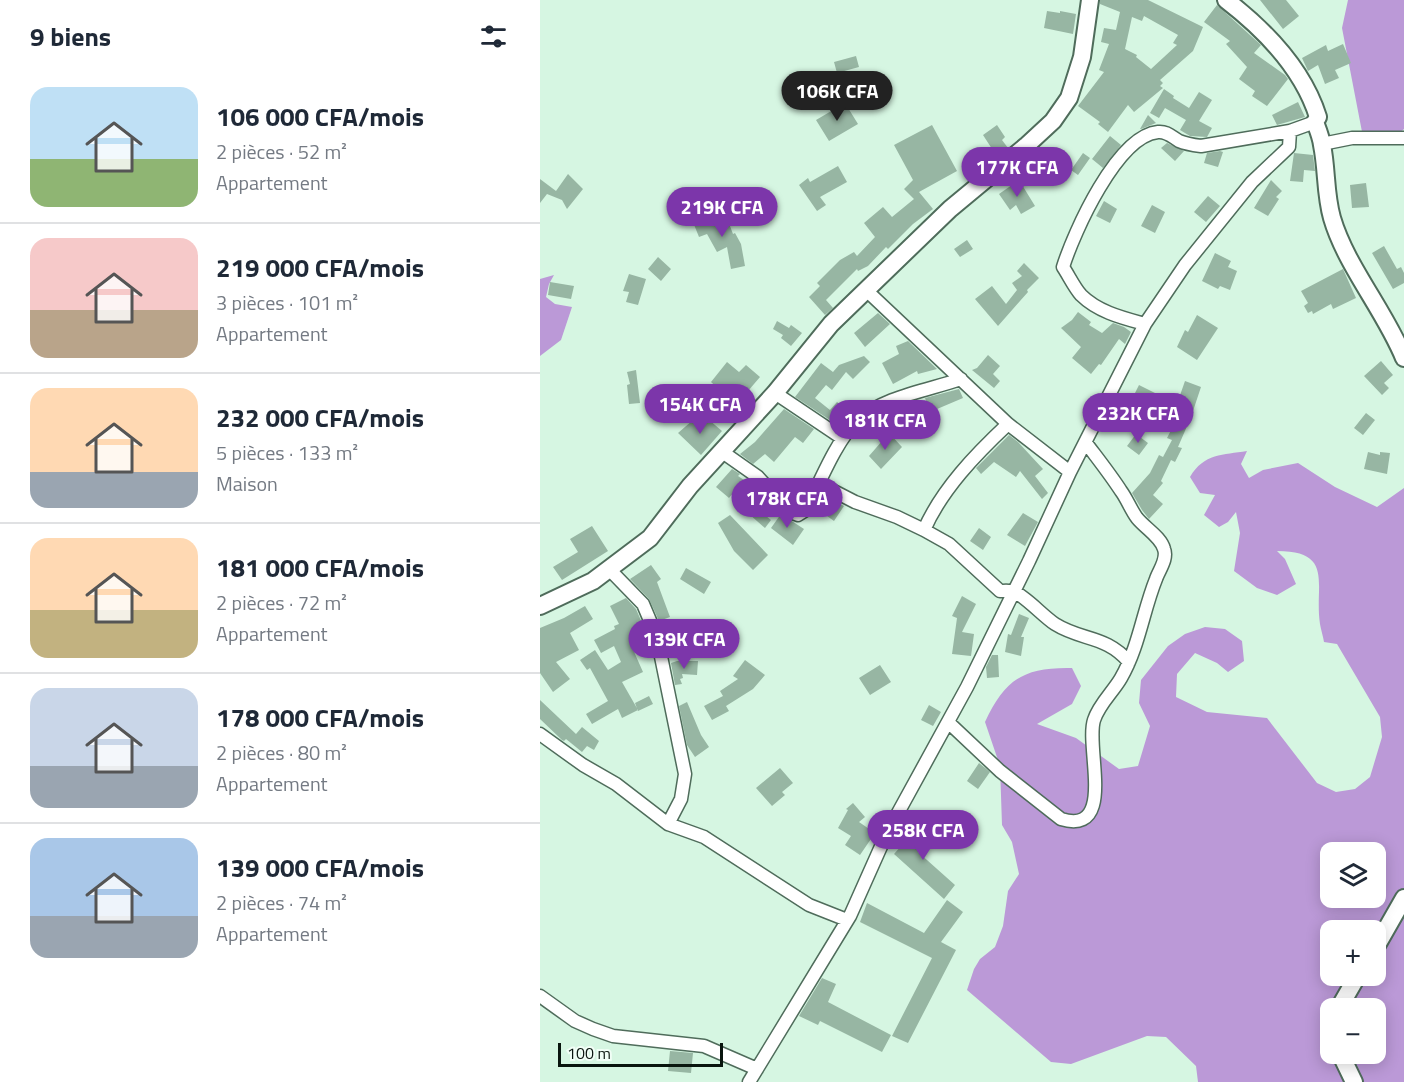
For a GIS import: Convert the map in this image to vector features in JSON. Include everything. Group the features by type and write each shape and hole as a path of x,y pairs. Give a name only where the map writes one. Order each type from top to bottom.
{"street":[{"path":"540,606 593,581 657,530 690,486 775,393 825,331 950,209 1026,146 1061,110 1069,98 1082,57 1090,0"},
{"path":"1145,324 1112,315 1089,301 1075,286 1063,267 1078,229 1109,171 1127,150 1155,132 1170,134 1189,145 1201,146 1290,131 1315,122 1318,117 1314,103 1296,71 1269,39 1226,0"},
{"path":"1315,122 1322,144 1332,219 1343,247 1394,335 1404,358"},
{"path":"749,1082 847,920 887,833 948,723 1015,592 1070,472 1145,324 1185,265 1245,191 1289,147 1290,131"},
{"path":"1322,144 1352,138 1404,138"},
{"path":"866,290 1008,424 1070,472"},
{"path":"721,452 758,477 794,515 798,515 806,510 843,438 858,420 885,403 961,379"},
{"path":"775,393 843,438"},
{"path":"924,530 930,517 966,467 1008,424"},
{"path":"948,723 1000,771 1061,819 1073,823 1086,819 1093,809 1095,779 1091,733 1094,718 1129,662 1147,601 1165,559 1165,549 1136,516 1086,443"},
{"path":"820,484 855,502 897,517 949,544 999,591 1015,592 1054,623 1071,633 1105,642 1119,650 1129,662"},
{"path":"608,568 643,604 657,637 685,774 681,799 668,824"},
{"path":"540,735 583,765 616,784 668,824 704,837 809,905 847,920"},
{"path":"1386,930 1404,898"},
{"path":"540,996 575,1021 613,1036 704,1046 757,1069"},
{"path":"1345,1064 1354,1082"}],"shaded area":[{"path":"1348,0 1404,0 1404,129 1385,145 1363,137 1342,28"},
{"path":"554,275 546,297 555,304 572,307 561,340 540,356 540,279"},
{"path":"1247,451 1241,464 1249,478 1263,470 1298,463 1335,487 1377,507 1404,488 1404,1082 1198,1082 1196,1066 1166,1037 1147,1036 1071,1064 1051,1062 967,990 980,959 995,947 1003,926 1008,891 1019,874 1012,842 1002,825 1000,766 985,722 1000,695 1018,678 1041,670 1072,668 1081,686 1072,704 1037,724 1076,738 1119,769 1138,766 1150,726 1139,703 1141,680 1168,646 1185,634 1205,627 1225,629 1242,641 1244,661 1228,672 1217,663 1195,653 1177,674 1176,697 1207,712 1267,718 1317,783 1336,792 1355,789 1370,777 1382,737 1380,717 1337,644 1324,642 1320,624 1318,573 1315,564 1307,557 1277,551 1285,559 1296,584 1277,595 1257,588 1234,571 1240,533 1236,512 1228,522 1219,527 1204,515 1215,495 1200,493 1190,477 1201,463 1222,455"}],"building":[{"path":"1100,0 1148,0 1203,27 1193,51 1160,80 1163,83 1160,86 1163,88 1134,112 1128,105 1108,132 1098,124 1100,122 1078,106 1104,72 1099,70 1109,44 1101,42 1104,28 1116,30 1120,12 1100,4","holes":["1144,16 1178,35 1173,43 1177,45 1151,69 1136,57 1137,55 1125,49 1132,17 1142,21"]},
{"path":"1260,0 1286,0 1299,16 1283,29"},
{"path":"1217,5 1261,45 1254,53 1288,79 1267,106 1252,96 1255,91 1239,79 1247,67 1226,44 1230,41 1204,22"},
{"path":"1047,11 1076,14 1073,34 1044,28"},
{"path":"1343,44 1351,63 1335,70 1339,78 1325,84 1318,65 1308,71 1302,58 1326,45 1328,51"},
{"path":"856,56 859,67 837,73 834,62"},
{"path":"878,73 881,89 864,91 862,76"},
{"path":"1164,89 1189,108 1199,92 1212,100 1199,121 1212,128 1207,137 1190,136 1180,130 1186,120 1165,108 1159,118 1150,113"},
{"path":"1298,102 1305,117 1277,125 1272,115"},
{"path":"845,103 858,124 829,141 816,120"},
{"path":"1148,115 1156,123 1140,129"},
{"path":"932,125 957,171 919,192 933,209 913,224 888,249 886,247 868,266 858,271 857,269 826,300 833,308 825,315 809,297 820,286 817,283 840,260 854,252 857,256 875,237 864,223 883,207 892,217 914,199 904,189 913,180 894,145"},
{"path":"997,125 1005,137 1002,140 1008,148 985,167 981,162 994,152 983,135"},
{"path":"1110,136 1121,145 1103,168 1092,159"},
{"path":"1167,143 1184,151 1175,161 1161,148"},
{"path":"1223,152 1218,167 1204,163 1207,153"},
{"path":"1083,153 1090,158 1078,175 1071,170"},
{"path":"1294,153 1313,155 1315,171 1304,170 1303,182 1290,181"},
{"path":"838,166 847,182 820,197 826,205 817,211 799,185 808,178 810,182"},
{"path":"568,174 583,189 567,209 562,200 547,194 540,203 540,179 556,191"},
{"path":"1019,180 1035,206 1021,214 1016,205 1010,210 999,194"},
{"path":"1271,180 1282,191 1276,197 1279,199 1268,216 1254,208"},
{"path":"1366,183 1369,207 1352,208 1350,185"},
{"path":"1208,196 1220,206 1206,222 1194,212"},
{"path":"1104,201 1117,209 1110,223 1096,216"},
{"path":"1152,205 1165,212 1155,233 1141,226"},
{"path":"725,213 733,234 735,233 741,244 745,266 731,269 727,247 717,252 707,234 699,237 693,222 714,214 715,217"},
{"path":"967,240 973,249 960,257 954,249"},
{"path":"1384,246 1397,269 1401,267 1404,273 1404,283 1393,289 1372,253"},
{"path":"1215,253 1231,261 1228,267 1237,271 1230,290 1220,286 1218,289 1202,281"},
{"path":"658,257 671,269 661,281 648,269"},
{"path":"1024,263 1039,278 998,326 975,299 992,286 1006,304 1017,290 1012,283 1022,276 1017,271"},
{"path":"1343,269 1356,298 1333,309 1331,304 1313,314 1312,311 1308,313 1304,306 1308,303 1301,291"},
{"path":"629,274 646,279 638,305 626,302 629,292 623,291"},
{"path":"550,282 574,286 571,299 548,295"},
{"path":"1078,312 1091,322 1089,325 1102,333 1113,323 1131,332 1125,344 1119,339 1101,365 1099,364 1091,374 1072,358 1081,347 1061,328"},
{"path":"878,313 890,324 865,347 854,333"},
{"path":"1197,315 1218,328 1197,360 1177,347 1185,330 1188,332"},
{"path":"777,321 789,328 791,325 802,333 791,346 781,338 783,335 773,329"},
{"path":"908,341 937,369 918,374 917,371 893,384 882,363 899,354 896,346"},
{"path":"988,355 1000,366 993,374 1000,381 994,388 972,370 977,368"},
{"path":"864,356 870,362 853,379 846,372 832,390 826,385 815,398 830,410 837,402 845,408 833,422 795,397 821,363 833,372 839,365"},
{"path":"1381,361 1393,375 1384,383 1389,388 1382,395 1364,376"},
{"path":"727,362 739,372 746,365 760,377 736,405 711,382"},
{"path":"636,370 640,403 629,404 627,385 630,384 627,372"},
{"path":"1185,381 1201,387 1178,447 1182,448 1175,462 1171,460 1161,481 1163,483 1153,495 1163,504 1149,519 1132,493 1150,473 1159,455 1163,457 1172,440 1167,438 1184,405 1178,401"},
{"path":"1139,385 1157,394 1146,416 1128,407"},
{"path":"959,389 963,398 930,412 925,398"},
{"path":"784,409 814,429 803,443 795,437 774,462 765,454 753,464 740,454 755,442"},
{"path":"1366,413 1375,420 1363,435 1354,428"},
{"path":"708,419 722,431 701,455 678,433 693,420 701,429"},
{"path":"889,433 902,447 881,469 869,456"},
{"path":"1136,434 1148,443 1139,455 1127,446"},
{"path":"1009,435 1043,469 1035,476 1048,493 1042,499 1020,471 1016,477 994,462 981,474 976,468"},
{"path":"1368,452 1380,455 1380,452 1390,453 1387,474 1364,469"},
{"path":"732,469 744,480 729,498 716,487"},
{"path":"823,495 844,506 834,521 816,508"},
{"path":"755,507 771,520 765,528 749,514"},
{"path":"1023,513 1038,522 1025,546 1007,535"},
{"path":"781,514 804,529 793,545 771,528"},
{"path":"730,515 768,555 753,570 734,551 718,523"},
{"path":"592,526 608,551 562,580 553,567 578,552 570,539"},
{"path":"979,528 991,537 983,550 970,541"},
{"path":"651,565 661,579 657,582 670,617 659,621 649,599 630,579"},
{"path":"686,568 711,582 704,594 680,579"},
{"path":"962,596 976,604 962,632 974,634 971,656 952,654 957,618 952,616"},
{"path":"626,598 636,609 649,639 631,645 643,672 622,682 638,710 622,718 618,709 592,724 586,714 608,701 590,668 587,670 580,660 595,650 608,670 621,662 614,646 601,653 594,640 615,629 614,626 619,624 610,606"},
{"path":"585,606 593,619 570,633 579,650 556,662 570,679 553,692 540,673 540,628"},
{"path":"1019,614 1029,618 1021,637 1024,637 1021,656 1005,652 1008,634 1011,635"},
{"path":"720,625 736,640 724,653 708,638"},
{"path":"992,655 998,655 999,677 987,678 986,667"},
{"path":"745,660 765,675 753,689 726,706 729,711 712,720 704,706 723,696 720,691 738,679 733,676"},
{"path":"698,661 697,675 682,674 683,678 680,679 682,684 675,685 671,663"},
{"path":"880,665 891,682 870,695 859,678"},
{"path":"649,696 653,704 638,711 635,703"},
{"path":"540,700 576,734 582,727 599,741 594,750 587,746 582,752 566,739 562,740 540,719"},
{"path":"687,702 701,735 709,747 695,757 687,745 679,706"},
{"path":"929,705 941,712 933,726 921,720"},
{"path":"979,763 990,772 978,789 967,781"},
{"path":"780,768 793,783 782,792 785,795 772,806 756,788"},
{"path":"853,803 865,817 859,822 875,833 860,855 845,845 851,836 838,828 848,810 846,809"},
{"path":"952,810 959,815 945,836 938,831"},
{"path":"918,821 933,831 918,852 955,885 944,899 894,854 910,836"},
{"path":"947,900 963,912 941,942 956,950 908,1043 892,1036 932,958 860,922 867,903 924,933"},
{"path":"822,978 836,984 828,1002 891,1035 882,1052 820,1021 818,1025 799,1016"},
{"path":"670,1051 693,1053 691,1073 668,1071"}]}
